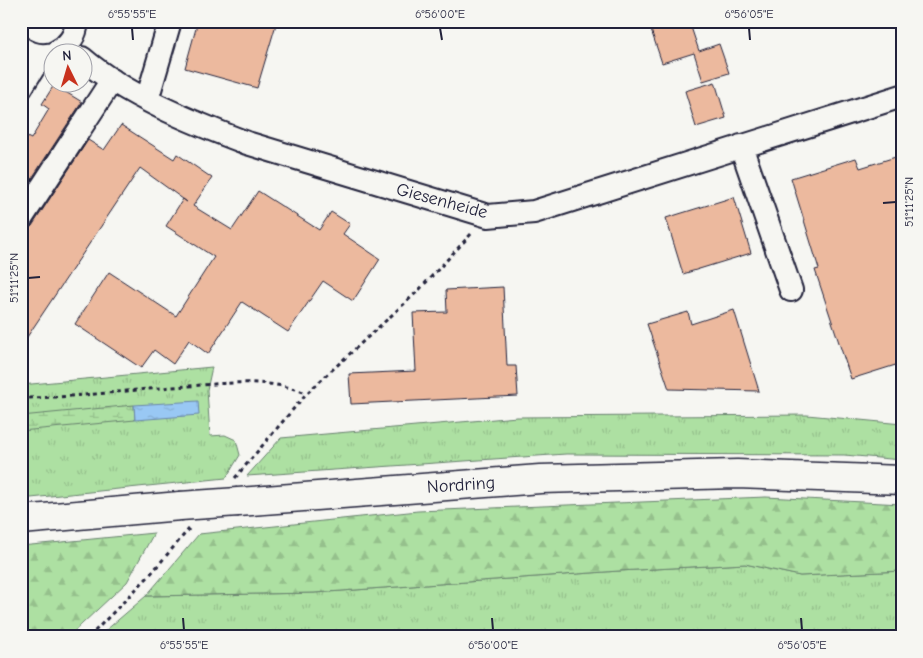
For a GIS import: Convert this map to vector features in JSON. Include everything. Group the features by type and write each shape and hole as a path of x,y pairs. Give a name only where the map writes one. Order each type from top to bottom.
{"main road":[{"name":"Nordring","path":"21,520 184,518 237,489 737,474 902,480"}],"street":[{"path":"70,42 74,35 77,21"},
{"path":"147,100 170,21"},
{"path":"21,48 27,52 42,55"},
{"path":"21,88 34,67 42,63"},
{"name":"Giesenheide","path":"92,69 147,100 209,129 247,143 488,216 534,212 902,96"},
{"path":"21,220 112,80"},
{"path":"741,146 791,290"}],"path":[{"path":"237,489 306,394 418,291 488,216"},
{"path":"21,398 57,398 219,383 264,383 291,387 306,394"},
{"path":"90,637 148,577 184,518"}],"green space":[{"path":"212,367 207,390 210,436 225,435 236,440 240,455 226,478 21,499 21,385"},
{"path":"134,405 135,420 21,431 21,416"},
{"path":"807,415 902,424 902,460 844,455 566,454 247,476 281,438 517,417"},
{"path":"766,497 902,504 902,571 800,576 745,564 314,593 146,596 199,534 418,511"},
{"path":"154,533 127,582 68,637 21,637 21,546"},
{"path":"745,564 800,576 902,571 902,637 98,637 146,596 314,593"}],"water":[{"path":"198,401 199,415 135,420 134,405"}],"building":[{"path":"198,21 277,21 257,88 185,68"},
{"path":"648,21 689,21 699,51 719,44 729,73 703,81 694,53 662,63"},
{"path":"715,82 726,118 696,127 685,91"},
{"path":"50,92 66,92 82,102 21,195 21,134 31,139 49,109 42,104"},
{"path":"121,125 174,159 177,154 212,178 193,206 232,230 258,191 319,230 331,212 350,224 343,234 380,259 353,301 323,281 288,332 242,302 208,354 189,340 173,364 154,350 141,368 75,324 109,272 176,316 214,257 166,226 183,199 140,168 21,346 21,232 32,226 88,140 104,150"},
{"path":"902,155 902,363 851,379 815,270 819,269 791,178 856,158 860,168"},
{"path":"734,197 751,253 683,274 666,218"},
{"path":"503,287 507,366 516,366 518,396 351,404 349,374 416,371 413,313 447,312 446,290"},
{"path":"734,310 759,391 669,389 647,324 688,312 691,324"}]}
